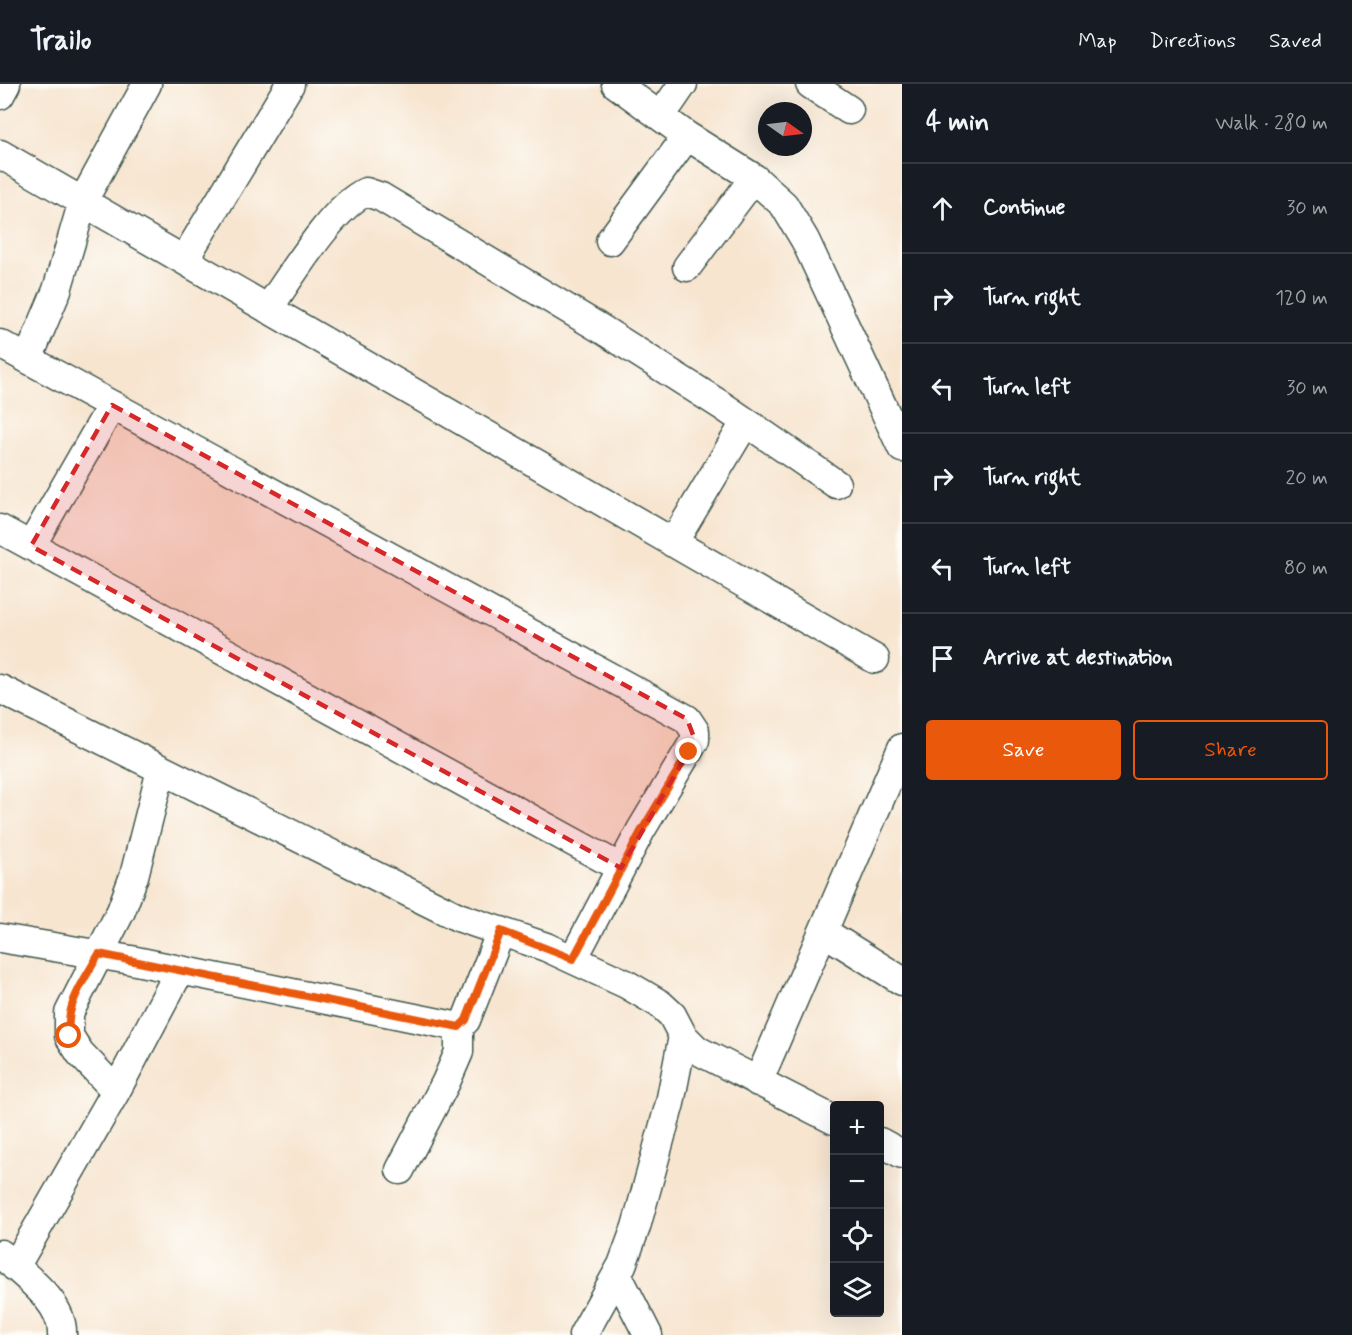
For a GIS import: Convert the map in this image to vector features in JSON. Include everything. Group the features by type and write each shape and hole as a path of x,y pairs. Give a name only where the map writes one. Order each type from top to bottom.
{"street":[{"path":"0,95 6,84"},
{"path":"27,359 57,290 83,201 147,84"},
{"path":"184,261 290,84"},
{"path":"616,84 687,136 754,178 784,205 805,240 902,448"},
{"path":"661,116 683,84"},
{"path":"810,84 849,110"},
{"path":"610,241 687,136"},
{"path":"0,154 875,659"},
{"path":"687,267 754,178"},
{"path":"268,309 331,223 353,197 366,192 381,197 603,330 836,484"},
{"path":"0,344 687,719 695,731 695,740 621,868 573,959"},
{"path":"31,546 112,405"},
{"path":"673,543 746,423"},
{"path":"0,529 621,868"},
{"path":"0,689 458,917 573,959 626,984 660,1004 672,1014 683,1036 697,1050 830,1118"},
{"path":"758,1082 902,748"},
{"path":"116,1091 80,1053 69,1036 69,1013 121,911 134,876 161,770"},
{"path":"400,1170 459,1052 459,1027 466,1020 501,931"},
{"path":"824,932 902,981"},
{"path":"0,938 99,954 459,1027"},
{"path":"62,1335 62,1320 56,1307 7,1260 116,1091 180,970"},
{"path":"584,1335 617,1274 636,1227 670,1103 683,1036"},
{"path":"884,1145 902,1154"},
{"path":"617,1274 648,1335"}],"highlighted area":[{"path":"112,405 687,719 695,740 621,868 31,546"}],"route":[{"path":"69,1036 69,1013 73,1002 99,954 448,1027 459,1027 466,1020 501,931 573,959 642,830 689,752"}]}
